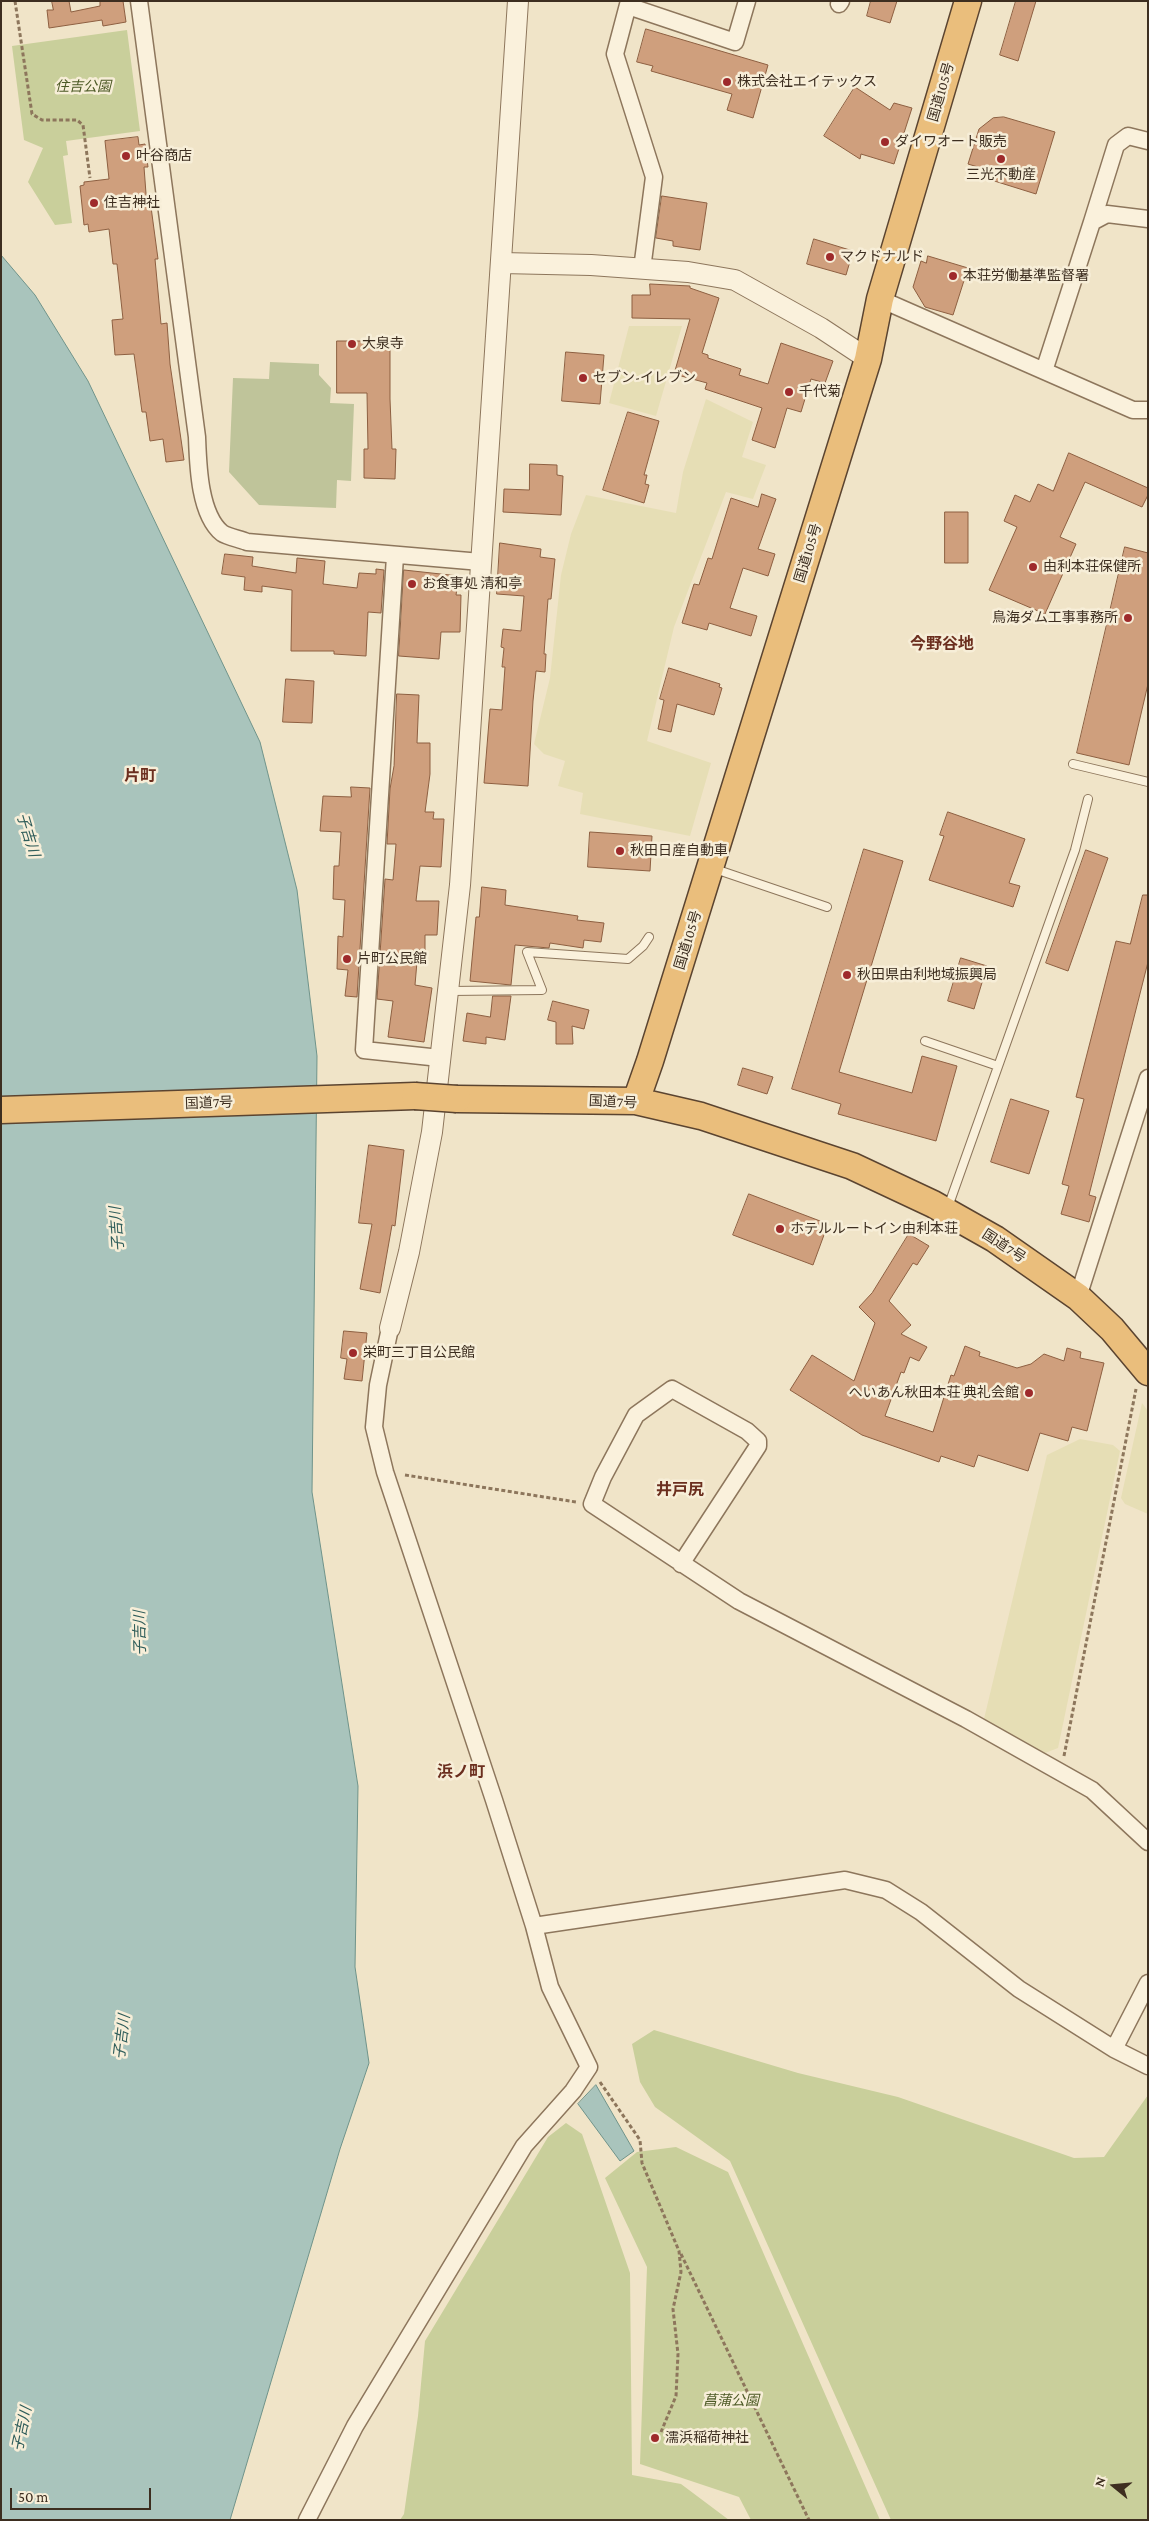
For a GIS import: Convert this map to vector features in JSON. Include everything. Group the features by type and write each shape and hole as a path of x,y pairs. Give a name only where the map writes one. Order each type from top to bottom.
{"highway":[{"name":"国道105号","path":"636,1101 868,359 880,299 968,1"},
{"name":"国道7号","path":"1,1110 415,1096 457,1099 636,1101 701,1116 852,1166 946,1211 995,1239 1078,1297 1112,1329 1144,1368"}],"street":[{"path":"139,1 196,437 200,487 210,515 222,533 247,542 481,562"},
{"path":"307,2520 355,2426 524,2146 574,2091 589,2067 550,1987 534,1926 384,1472 374,1427 378,1385 409,1252 432,1132 460,885 518,1"},
{"path":"642,269 654,177 615,54 628,4 735,42 747,1"},
{"path":"1044,371 1116,146 1128,136 1148,141"},
{"path":"1092,222 1107,214 1148,219"},
{"path":"502,263 591,264 688,272 735,280 821,328 868,359"},
{"path":"880,299 1133,410 1148,410"},
{"path":"395,556 364,1050 440,1058"},
{"path":"1078,1297 1145,1098 1148,1078"},
{"path":"680,1564 758,1446 758,1441 747,1430 672,1389 636,1415 603,1477 592,1504 680,1564 739,1601 966,1719 1092,1790 1148,1842"},
{"path":"534,1926 845,1880 886,1890 921,1912 1019,1990 1114,2049 1148,2066"},
{"path":"1114,2049 1148,1983"}],"lane":[{"path":"1073,764 1148,782"},
{"path":"946,1211 1075,850 1088,799"},
{"path":"710,867 827,907"},
{"path":"448,990 542,990 527,952 628,959 643,946 649,937"},
{"path":"925,1041 998,1066"}],"path":[{"path":"15,1 32,114 42,120 78,120 83,125 90,178"},
{"path":"1061,1774 1144,1368"},
{"path":"384,1472 592,1504"},
{"path":"589,2067 640,2140 642,2163 679,2251 809,2520"},
{"path":"662,2432 676,2396 678,2354 673,2310 681,2272 679,2251"}],"shaded area":[{"path":"629,326 682,326 656,416 609,403"},
{"path":"706,399 753,422 742,457 766,465 753,499 726,492 674,627 647,741 711,763 690,836 580,814 583,793 558,786 565,761 544,754 534,744 550,678 561,575 571,534 586,495 676,513 683,472"},
{"path":"1142,1403 1148,1411 1148,1514 1125,1504 1121,1498"},
{"path":"1080,1439 1113,1445 1120,1451 1058,1748 1045,1753 984,1719 1047,1455"}],"green space":[{"name":"住吉公園","path":"127,30 140,131 66,141 68,155 63,156 72,223 55,225 28,182 43,148 24,140 12,46"},
{"path":"270,362 319,364 319,375 331,388 330,403 354,404 351,481 337,480 336,508 259,505 229,472 233,378 269,379"},
{"path":"654,2030 798,2073 898,2097 1074,2158 1104,2157 1148,2095 1148,2520 891,2520 730,2161 655,2107 640,2082 632,2044"},
{"path":"566,2123 582,2134 630,2273 632,2475 681,2484 729,2520 400,2520 404,2514 418,2416 425,2341 548,2137"},
{"name":"菖蒲公園","path":"676,2147 728,2172 880,2520 751,2520 739,2497 640,2464 647,2267 605,2178 637,2152"}],"water":[{"name":"子吉川","path":"1,255 35,295 88,381 260,742 297,890 317,1056 312,1492 358,1786 355,1967 369,2063 340,2149 230,2520 1,2520"},
{"path":"596,2085 634,2151 620,2161 578,2104"}],"building":[{"path":"52,1 69,1 71,12 100,6 100,1 123,1 126,22 103,26 102,20 49,28 47,10 53,10"},
{"path":"871,1 897,1 890,23 867,16"},
{"path":"1016,1 1036,1 1018,61 1000,55"},
{"name":"株式会社エイテックス","path":"646,29 768,65 753,118 727,110 732,94 651,71 653,66 637,62"},
{"path":"855,87 890,110 894,103 912,108 894,164 861,154 860,159 824,136"},
{"path":"1004,117 1055,132 1036,194 988,179 991,171 968,164 979,129 993,118"},
{"path":"138,137 139,145 145,144 148,167 144,167 147,207 151,207 158,259 155,259 161,324 167,323 170,364 184,460 166,462 163,439 150,441 146,412 142,412 134,354 115,355 112,320 123,319 117,264 113,264 109,229 89,232 88,224 84,225 80,186 84,185 84,182 109,179 105,141"},
{"path":"662,196 707,203 700,250 673,246 673,241 656,238"},
{"name":"マクドナルド","path":"814,239 853,251 846,275 807,264"},
{"path":"928,256 968,268 953,315 925,307 913,287 921,261 926,263"},
{"path":"650,284 690,286 690,288 719,298 702,353 708,355 708,358 741,369 739,375 768,384 781,343 833,361 825,383 811,379 801,412 787,408 775,448 752,440 762,408 705,389 707,383 674,374 690,319 632,318 632,295 650,295"},
{"path":"337,341 390,341 390,399 392,449 396,449 395,479 364,478 364,449 368,449 367,393 337,393"},
{"name":"セブン-イレブン","path":"566,352 604,355 600,404 562,401"},
{"path":"628,412 659,421 644,475 647,475 645,484 649,485 644,503 603,490"},
{"name":"由利本荘保健所","path":"1069,453 1148,488 1148,495 1142,507 1085,482 1060,537 1076,544 1045,614 989,590 1017,527 1004,521 1015,495 1030,502 1038,484 1053,491"},
{"path":"530,464 557,465 557,475 563,476 561,515 503,512 504,489 529,490"},
{"path":"762,494 776,499 758,549 775,554 768,576 743,568 730,608 757,616 751,636 709,623 707,630 682,623 694,584 699,585 708,558 712,559 731,498 758,507"},
{"path":"945,512 968,512 968,563 945,563"},
{"path":"500,543 541,549 540,557 555,559 551,599 548,599 544,654 546,654 545,672 536,671 528,786 484,783 490,709 502,710 505,667 502,667 504,648 501,647 503,629 521,631 524,596 497,594"},
{"name":"鳥海ダム工事事務所","path":"1125,547 1148,553 1148,684 1129,765 1077,753"},
{"path":"225,554 253,557 252,566 296,573 297,558 325,561 323,584 357,588 359,573 376,574 376,569 384,570 381,613 368,612 366,656 334,654 334,651 291,651 292,590 262,586 262,592 244,590 245,577 222,574"},
{"path":"404,570 459,576 456,595 461,595 460,632 441,632 439,659 399,656"},
{"path":"669,668 720,684 719,687 722,688 714,715 677,704 671,732 658,729 664,700 660,699"},
{"path":"286,679 314,681 312,723 283,722"},
{"path":"397,694 419,695 417,743 430,743 430,774 425,812 434,812 433,819 444,819 441,867 420,866 416,901 439,901 437,935 425,935 425,950 418,950 415,985 432,988 424,1042 388,1037 393,1001 377,999 385,879 393,880 396,844 387,844 390,789 394,766"},
{"path":"351,787 370,788 357,997 345,996 348,970 337,969 338,936 343,937 345,900 333,899 334,866 339,866 341,832 320,831 323,796 351,797"},
{"path":"948,812 1025,839 1009,883 1020,886 1013,907 929,880 944,836 940,835"},
{"name":"秋田日産自動車","path":"590,832 652,836 650,871 588,867"},
{"name":"秋田県由利地域振興局","path":"864,849 903,861 839,1072 912,1093 922,1056 957,1066 936,1141 838,1114 841,1104 792,1089"},
{"path":"1086,850 1108,858 1068,971 1046,963"},
{"path":"482,887 506,890 505,905 578,916 577,920 604,923 601,942 584,940 583,948 550,943 549,948 515,945 511,985 470,981 476,917 479,917"},
{"path":"1143,895 1148,895 1148,962 1089,1195 1096,1197 1089,1222 1061,1214 1069,1186 1062,1184 1084,1099 1076,1097 1116,941 1130,944"},
{"path":"961,958 987,966 974,1009 948,1001"},
{"path":"493,996 511,996 505,1040 486,1037 486,1044 463,1041 467,1013 490,1017"},
{"path":"553,1001 589,1010 584,1029 572,1026 573,1044 556,1044 556,1022 548,1020"},
{"path":"743,1068 773,1077 767,1094 738,1085"},
{"path":"1011,1099 1049,1111 1029,1174 991,1162"},
{"path":"369,1145 404,1150 395,1226 392,1225 380,1293 360,1289 372,1224 359,1223"},
{"name":"ホテルルートイン由利本荘","path":"749,1194 828,1224 813,1265 733,1235"},
{"path":"909,1234 929,1246 917,1265 913,1263 889,1301 911,1325 901,1334 927,1347 919,1361 910,1357 904,1373 901,1372 885,1416 933,1432 951,1375 954,1376 965,1346 980,1352 979,1356 1017,1368 1031,1364 1044,1354 1064,1361 1067,1348 1081,1352 1080,1358 1104,1363 1087,1431 1072,1427 1068,1441 1040,1433 1028,1471 978,1455 974,1467 941,1456 939,1462 862,1435 790,1390 812,1355 854,1381 875,1323 859,1307 872,1293"},
{"name":"栄町三丁目公民館","path":"344,1331 367,1333 362,1381 344,1379 347,1359 341,1358"}],"place":[{"name":"株式会社エイテックス","path":"727,82"},
{"name":"ダイワオート販売","path":"885,142"},
{"name":"叶谷商店","path":"126,156"},
{"name":"三光不動産","path":"1001,159"},
{"name":"住吉神社","path":"94,203"},
{"name":"マクドナルド","path":"830,257"},
{"name":"本荘労働基準監督署","path":"953,276"},
{"name":"大泉寺","path":"352,344"},
{"name":"セブン-イレブン","path":"583,378"},
{"name":"千代菊","path":"789,392"},
{"name":"由利本荘保健所","path":"1033,567"},
{"name":"お食事処 清和亭","path":"412,584"},
{"name":"鳥海ダム工事事務所","path":"1128,618"},
{"name":"秋田日産自動車","path":"620,851"},
{"name":"片町公民館","path":"347,959"},
{"name":"秋田県由利地域振興局","path":"847,975"},
{"name":"ホテルルートイン由利本荘","path":"780,1229"},
{"name":"栄町三丁目公民館","path":"353,1353"},
{"name":"へいあん秋田本荘 典礼会館","path":"1029,1393"},
{"name":"濡浜稲荷神社","path":"655,2438"}],"district":[{"name":"今野谷地","path":"942,644"},
{"name":"片町","path":"140,776"},
{"name":"井戸尻","path":"680,1490"},
{"name":"浜ノ町","path":"461,1772"}]}
